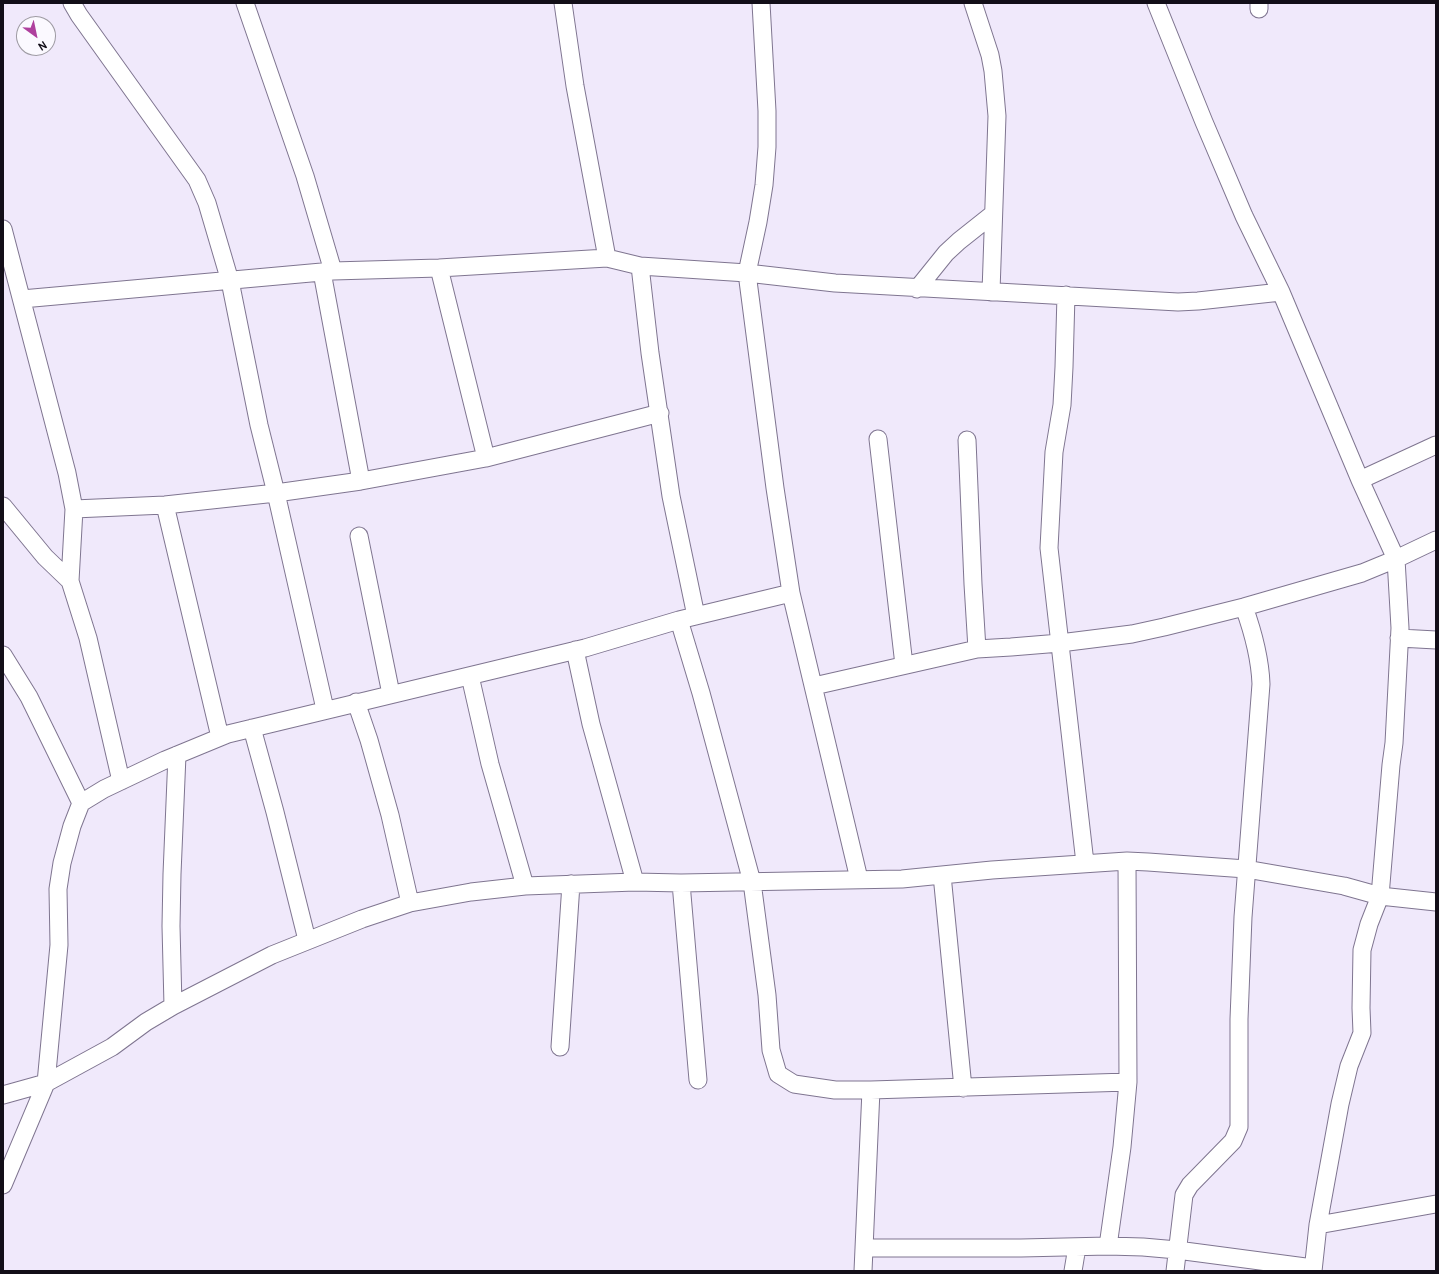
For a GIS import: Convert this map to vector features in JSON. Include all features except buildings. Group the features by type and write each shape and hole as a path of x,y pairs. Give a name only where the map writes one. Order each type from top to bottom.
{"street":[{"path":"72,3 197,180 207,203 230,281 259,425 325,709"},
{"path":"245,3 305,176 327,272 360,481"},
{"path":"563,3 575,86 607,258"},
{"path":"761,3 767,111 767,147 759,215 747,274 774,481 791,593 859,879"},
{"path":"973,3 985,37 993,71 997,116 990,292"},
{"path":"864,1248 1108,1246 1177,1250 1313,1270 1318,1225 1349,1066 1362,1032 1362,950 1369,924 1380,896 1394,743 1400,628 1396,559 1360,480 1281,292 1244,216 1156,3"},
{"path":"917,288 946,253 993,214"},
{"path":"3,230 65,466 74,509 70,581 88,638 121,781"},
{"path":"22,299 327,272 439,268 607,258 640,266 747,274 835,283 1178,302 1198,302 1281,292"},
{"path":"640,266 650,353 671,496 696,616"},
{"path":"439,268 486,458"},
{"path":"1066,295 1062,405 1054,452 1050,548 1085,863"},
{"path":"74,509 165,505 276,493 360,481 486,458 660,414"},
{"path":"878,439 904,665"},
{"path":"967,440 977,649"},
{"path":"1360,480 1436,445"},
{"path":"165,505 220,737"},
{"path":"3,506 45,557 70,581"},
{"path":"359,536 390,694"},
{"path":"814,686 977,649 1060,643 1132,634 1164,628 1362,573 1436,540"},
{"path":"4,1183 46,1083 59,945 58,889 62,863 80,803 121,781 177,755 228,734 325,709 575,650 680,620 791,593"},
{"path":"1174,1271 1184,1195 1190,1185 1233,1140 1239,1127 1239,1019 1246,869 1260,684 1260,670 1254,638 1244,607"},
{"path":"680,620 752,882 767,996 771,1050 778,1074 794,1084 835,1090 963,1088 1128,1082"},
{"path":"1399,638 1436,640"},
{"path":"575,650 591,724 635,882"},
{"path":"3,655 29,697 80,803"},
{"path":"470,676 490,764 525,886"},
{"path":"356,702 369,740 390,815 410,903"},
{"path":"252,728 308,940"},
{"path":"173,1006 171,926 177,755"},
{"path":"1108,1246 1122,1147 1128,1082 1127,862"},
{"path":"3,1095 46,1083 112,1047 146,1022 173,1006 272,955 362,919 410,903 471,892 525,886 571,884 635,882 752,882 902,878 1085,863 1148,862 1246,869 1344,886 1380,896 1436,902"},
{"path":"942,875 963,1088"},
{"path":"681,883 698,1080"},
{"path":"560,1047 571,884"},
{"path":"862,1271 871,1090"},
{"path":"1318,1225 1436,1204"},
{"path":"1073,1271 1077,1247"}]}
